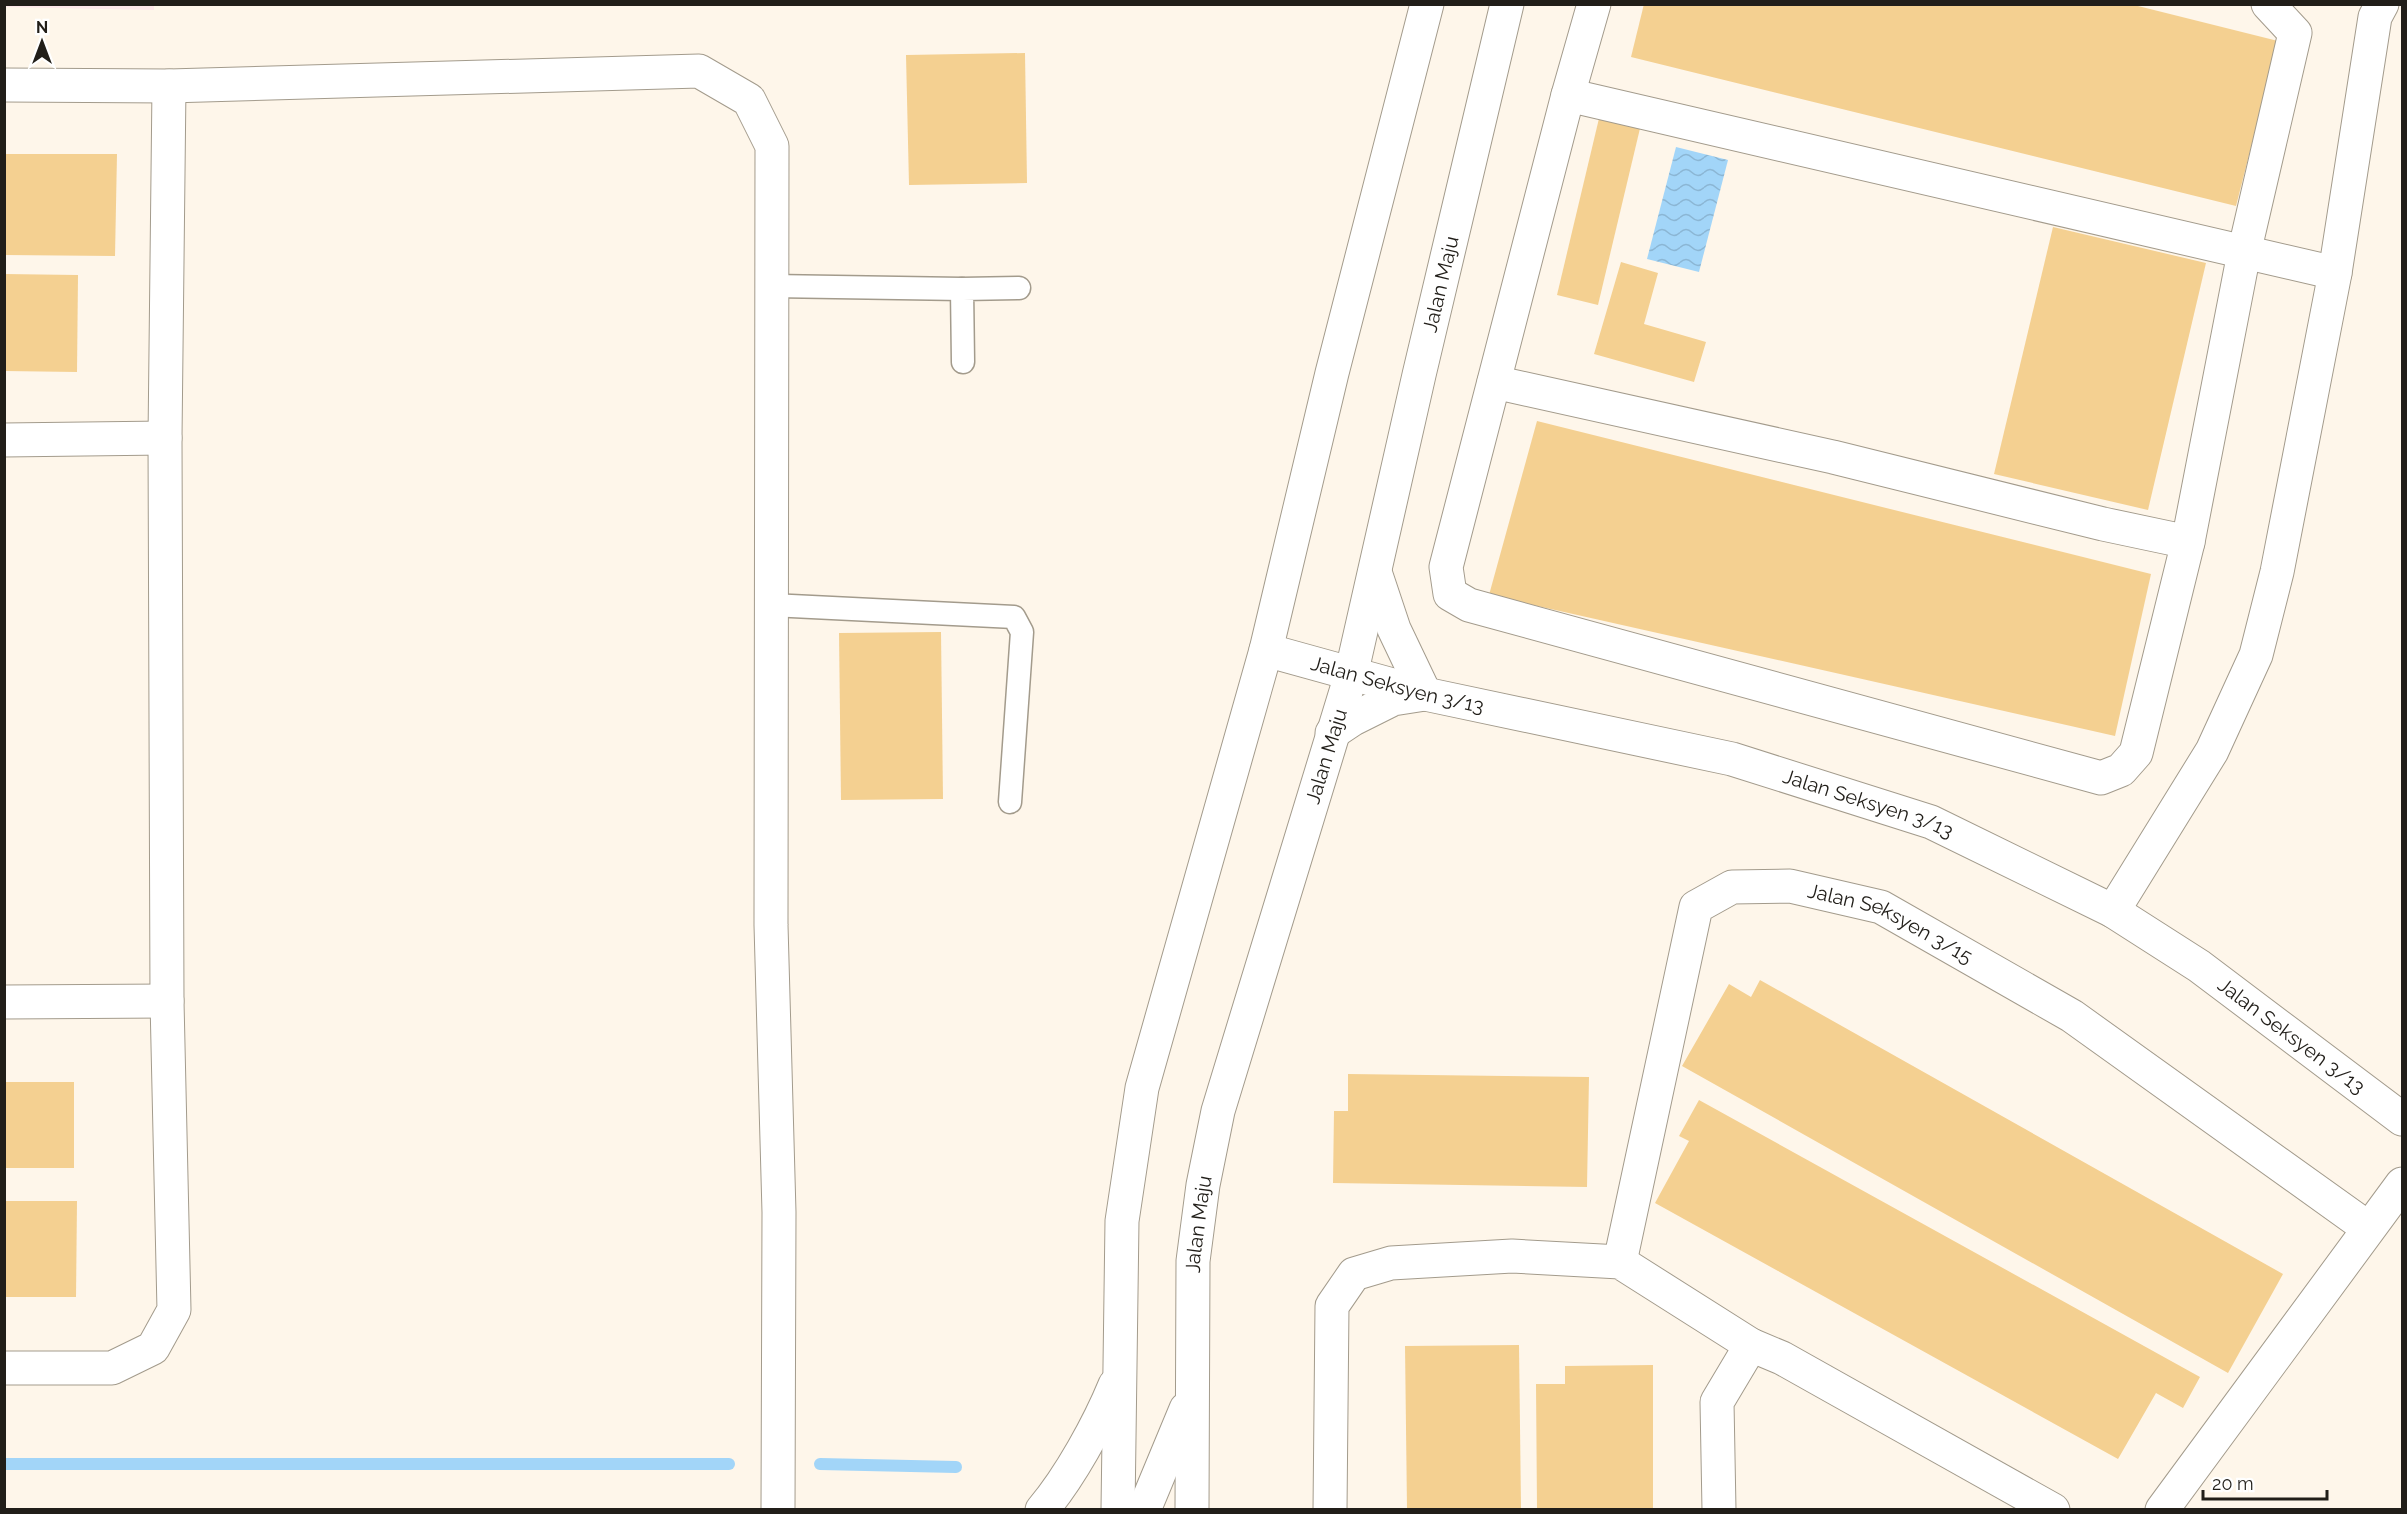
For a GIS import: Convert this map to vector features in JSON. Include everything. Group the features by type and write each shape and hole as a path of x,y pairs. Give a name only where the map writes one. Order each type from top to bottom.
{"street":[{"path":"1118,1509 1122,1221 1142,1088 1266,650 1332,373 1427,4"},
{"name":"Jalan Maju","path":"1192,1509 1193,1261 1203,1185 1216,1122 1351,675 1421,365 1507,4"},
{"path":"1594,4 1568,95 1446,567 1450,594 1469,605 2101,778 2121,770 2136,753 2188,542 2244,253 2295,33 2268,4"},
{"path":"2113,911 2212,751 2256,655 2277,572 2335,273 2375,17 2382,4"},
{"path":"4,85 169,86 699,71 749,100 772,146 771,925 779,1212 778,1509"},
{"path":"4,1368 112,1368 153,1348 174,1310 166,1001 165,438 169,86"},
{"path":"1568,95 2335,273"},
{"path":"1494,382 1833,457 2103,524 2188,542"},
{"path":"4,440 165,438"},
{"path":"1332,733 1353,719 1393,699 1425,694 1394,629 1376,572"},
{"name":"Jalan Seksyen 3/13","path":"1266,650 1425,694 1732,759 1930,822 2113,911 2199,966 2403,1119"},
{"name":"Jalan Seksyen 3/15","path":"1620,1262 1696,908 1732,887 1790,886 1881,908 2072,1016 2368,1228"},
{"path":"4,1002 166,1001"},
{"path":"2162,1509 2368,1228 2403,1184"},
{"path":"1330,1509 1332,1306 1354,1274 1391,1263 1512,1256 1620,1262 1751,1345 1782,1358 2053,1509"},
{"path":"1719,1509 1717,1402 1751,1345"},
{"path":"1042,1509 1102,1415 1119,1374"},
{"path":"1144,1509 1193,1390"}],"lane":[{"path":"772,285 1019,288"},
{"path":"962,289 963,362"},
{"path":"771,605 1014,616 1022,632 1010,802"}],"shaded area":[{"path":"5,4 154,4 154,10 5,7"}],"water":[{"path":"1676,147 1728,160 1699,272 1647,259"}],"building":[{"path":"1644,4 2130,4 2278,41 2236,206 1631,57"},
{"path":"1025,53 1027,183 909,185 906,55"},
{"path":"1601,110 1642,120 1598,305 1557,295"},
{"path":"4,154 117,154 115,256 4,255"},
{"path":"2053,227 2206,263 2148,510 1994,474"},
{"path":"1621,262 1658,273 1644,324 1706,342 1694,382 1594,354"},
{"path":"4,274 78,275 77,372 4,371"},
{"path":"1537,421 2151,574 2115,736 1489,595"},
{"path":"941,632 943,799 841,800 839,633"},
{"path":"1760,980 2283,1274 2228,1373 1682,1066 1729,984 1751,997"},
{"path":"1348,1074 1589,1077 1587,1187 1333,1183 1334,1111 1348,1111"},
{"path":"4,1082 74,1082 74,1168 4,1168"},
{"path":"1699,1100 2200,1377 2183,1408 2156,1393 2118,1459 1655,1203 1689,1141 1679,1136"},
{"path":"4,1201 77,1201 76,1297 4,1297"},
{"path":"1519,1345 1521,1509 1407,1509 1405,1346"},
{"path":"1653,1365 1653,1509 1537,1509 1536,1384 1565,1384 1565,1366"}],"waterway":[{"path":"4,1464 729,1464"},
{"path":"820,1464 956,1467"}]}
